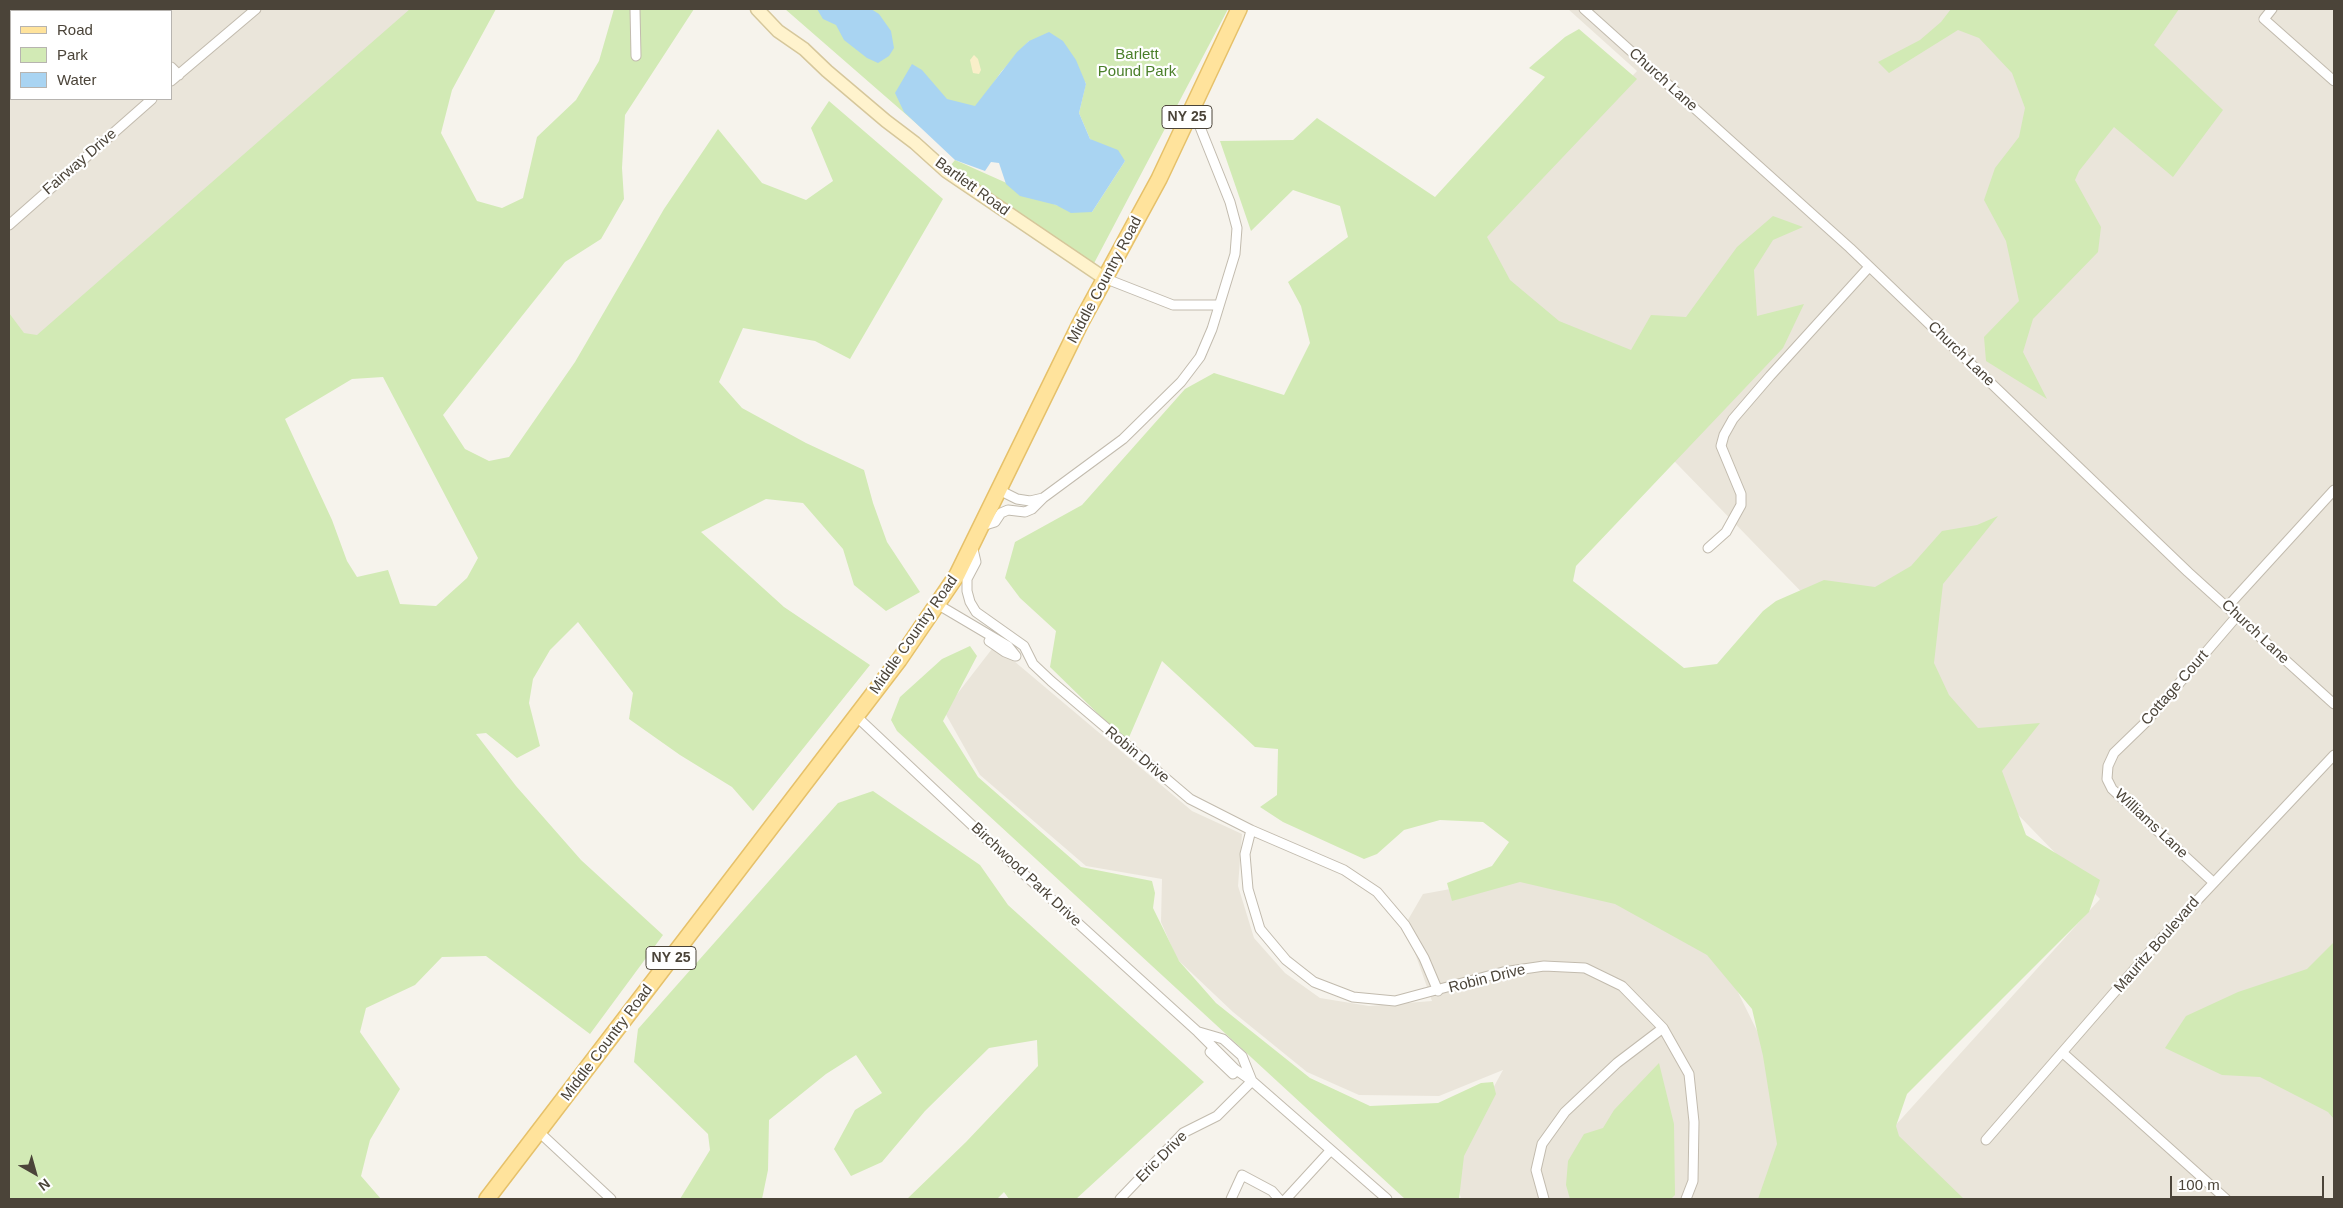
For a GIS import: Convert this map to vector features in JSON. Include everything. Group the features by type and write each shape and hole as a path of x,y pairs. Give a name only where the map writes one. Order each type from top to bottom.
{"main road":[{"name":"Middle Country Road","path":"487,1199 856,716 898,660 957,575 1104,278 1146,204 1239,9"}],"street":[{"path":"172,80 256,9"},
{"path":"635,9 636,56"},
{"name":"Bartlett Road","path":"757,9 778,31 804,49 827,71 946,171 1104,278 1173,305 1218,305"},
{"name":"Church Lane","path":"1584,9 1869,267 2188,572 2228,606 2334,704"},
{"path":"2270,12 2264,19 2334,81"},
{"path":"172,68 179,75"},
{"name":"Fairway Drive","path":"9,225 151,100"},
{"path":"982,526 995,522 1001,513 1008,510 1025,512 1032,509 1043,498 1123,439 1180,382 1200,357 1212,329 1235,254 1237,228 1230,202 1192,107"},
{"path":"1708,548 1726,532 1741,505 1740,494 1722,446 1724,435 1733,419 1869,267"},
{"path":"999,490 1017,499 1030,501 1043,498"},
{"path":"2228,606 2334,490"},
{"name":"Robin Drive","path":"972,545 976,562 967,579 967,591 970,602 976,612 1024,646 1033,664"},
{"name":"Robin Drive","path":"937,604 980,630 991,642 1005,652 1033,664 1190,799 1251,830 1344,870 1377,892 1405,925 1424,958 1438,991"},
{"name":"Cottage Court","path":"2111,758 2146,722 2238,616"},
{"name":"Birchwood Park Drive","path":"856,716 1026,876 1198,1032 1211,1054 1223,1065 1234,1074 1252,1081 1387,1199"},
{"name":"Mauritz Boulevard","path":"1986,1140 2213,882 2334,755"},
{"name":"Williams Lane","path":"2111,758 2107,779 2112,789 2213,882"},
{"name":"Robin Drive","path":"1251,830 1245,854 1248,889 1260,929 1286,960 1314,982 1353,997 1395,1001 1503,972 1544,966 1585,968 1622,986 1663,1028 1689,1074 1694,1122 1693,1181 1686,1199"},
{"path":"1544,1199 1536,1170 1542,1144 1565,1112 1616,1063 1663,1028"},
{"name":"Birchwood Park Drive","path":"1198,1032 1223,1039 1242,1056 1252,1081"},
{"path":"2063,1054 2095,1080 2226,1199"},
{"name":"Eric Drive","path":"1120,1199 1183,1133 1217,1116 1252,1081"},
{"path":"539,1132 612,1199"},
{"path":"1286,1199 1330,1151"},
{"path":"1230,1199 1242,1176 1272,1191 1279,1199"}],"shaded area":[{"path":"9,9 423,9 30,348 9,324"},
{"path":"1568,9 2334,9 2334,1199 1945,1199 1884,1138 2100,899 1469,250 1637,71"},
{"path":"995,645 1192,811 1242,834 1238,886 1254,938 1285,973 1320,998 1369,1006 1432,1001 1405,925 1423,894 1533,874 1621,901 1721,958 1768,1053 1782,1143 1766,1199 1461,1199 1452,1163 1503,1070 1439,1096 1359,1095 1307,1072 1233,1012 1177,959 1161,922 1162,879 1086,866 980,775 944,711"}],"green space":[{"path":"410,9 496,9 452,90 441,133 477,201 502,208 523,198 537,137 576,100 599,61 614,9 694,9 625,115 622,168 624,199 601,239 565,262 443,415 465,449 489,461 509,457 575,362 664,209 718,129 762,183 806,200 833,181 811,128 829,101 943,199 850,359 815,341 743,328 719,382 742,408 806,443 864,470 887,542 920,592 886,611 854,585 843,549 803,503 766,499 701,532 784,607 870,665 753,811 732,787 680,755 629,719 633,693 578,622 550,650 533,679 529,703 540,746 517,758 486,733 476,734 516,786 581,860 663,935 590,1034 486,956 442,957 415,985 366,1008 360,1032 400,1089 370,1140 361,1176 381,1199 9,1199 9,313 24,333 37,335","holes":["383,377 478,558 467,578 436,606 400,604 388,570 357,577 347,561 332,520 285,419 352,379"]},
{"name":"Barlett Pound Park","path":"785,9 1228,9 1091,269 946,171 955,160 1056,205 1092,212 1125,161 1090,139 1079,113 1086,83 1029,41 1001,72 948,151"},
{"path":"1951,9 2179,9 2154,45 2223,110 2173,177 2114,127 2079,171 2075,180 2101,227 2098,252 2033,319 2023,352 2047,399 1986,361 1984,337 2019,301 2006,241 1984,200 1995,168 2019,137 2025,108 2012,73 1979,38 1958,30 1889,73 1878,62 1920,40 1941,22"},
{"path":"1579,29 1637,79 1487,237 1510,280 1559,321 1631,350 1651,315 1686,317 1737,247 1773,216 1803,227 1773,240 1754,270 1757,316 1804,304 1783,348 1576,566 1573,581 1684,668 1717,664 1763,611 1776,601 1824,580 1875,587 1911,566 1942,531 1977,525 1998,516 1943,584 1934,663 1949,695 1978,728 2040,723 2002,771 2026,835 2100,880 2089,912 1907,1094 1896,1126 1899,1136 1964,1199 1758,1199 1777,1144 1763,1056 1752,1009 1707,955 1615,904 1520,882 1452,901 1447,883 1492,866 1509,842 1483,822 1440,820 1404,830 1377,854 1364,859 1283,822 1260,807 1277,795 1278,749 1255,747 1162,661 1127,742 1050,667 1056,631 1020,598 1005,578 1015,542 1082,505 1185,389 1214,373 1284,395 1310,343 1301,306 1288,282 1348,237 1340,206 1293,190 1251,231 1220,141 1293,140 1317,118 1435,197 1545,77 1529,68 1565,37"},
{"path":"970,646 977,656 943,721 978,777 1081,867 1152,881 1155,893 1153,908 1179,961 1216,1003 1310,1078 1370,1106 1438,1103 1481,1083 1493,1082 1496,1094 1464,1156 1459,1199 1405,1199 897,731 891,720 900,697 942,659"},
{"path":"873,791 980,865 1008,905 1204,1082 1076,1199 1009,1199 1004,1192 997,1199 907,1199 966,1142 1038,1066 1037,1040 989,1048 925,1111 882,1162 851,1176 834,1149 855,1110 882,1093 856,1055 826,1074 769,1120 768,1170 762,1199 680,1199 710,1150 708,1134 634,1062 638,1029 838,803"},
{"path":"2334,942 2334,1119 2328,1112 2260,1077 2222,1075 2165,1048 2186,1016 2238,992 2307,969"},
{"path":"1659,1063 1674,1124 1675,1195 1671,1199 1570,1199 1566,1185 1568,1161 1584,1134 1603,1128 1614,1110"}],"sand":[{"path":"974,55 978,59 981,70 979,74 973,73 970,60"}],"water":[{"path":"817,9 871,9 879,14 891,31 894,48 889,56 878,63 867,58 844,40 836,25 823,19"},
{"path":"1049,32 1063,41 1076,60 1086,84 1079,113 1090,139 1118,150 1125,161 1092,212 1071,213 1056,205 1020,196 1006,184 999,163 991,162 985,171 955,160 904,112 895,93 912,64 922,70 947,99 975,106 1017,52 1029,41"}]}
